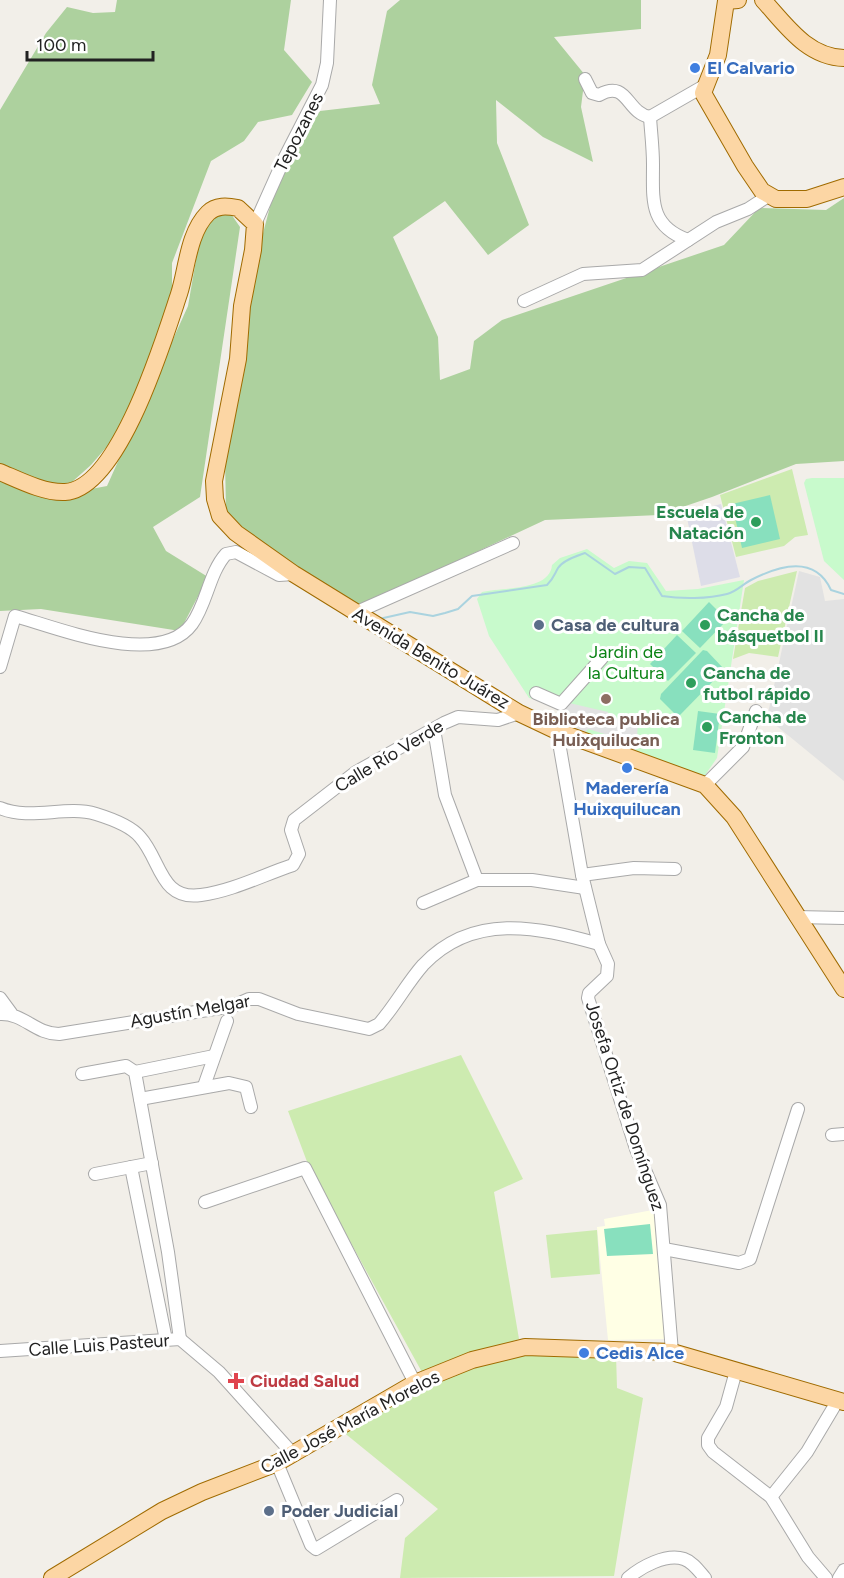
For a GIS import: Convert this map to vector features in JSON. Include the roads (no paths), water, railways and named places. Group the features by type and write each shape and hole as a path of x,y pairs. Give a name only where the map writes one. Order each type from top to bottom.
{"main road":[{"path":"727,0 718,55 703,93 745,166 768,196 784,200 807,199 844,187"},
{"path":"763,0 801,42 817,52 844,58"},
{"path":"0,472 32,485 63,492 77,489 93,479 112,458 132,420 180,292 192,244 204,218 210,211 228,206 238,208 255,224"},
{"name":"Avenida Benito Juárez","path":"255,224 253,250 242,306 237,359 219,446 214,491 217,508 227,524 294,574 360,610 519,713 557,730 705,784 734,817 844,989"},
{"path":"827,960 844,963"},
{"name":"Calle José María Morelos","path":"52,1578 162,1511 202,1492 277,1463 415,1383 472,1360 525,1347 672,1352 841,1401"}],"street":[{"name":"Tepozanes","path":"255,224 284,159 322,85 327,63 330,0"},
{"path":"585,79 592,93 599,95 609,89 616,90 643,116 650,117 704,86"},
{"path":"650,117 653,201 657,216 669,232 688,240"},
{"path":"524,301 583,274 642,270 716,222 768,196"},
{"path":"360,610 513,543"},
{"path":"0,667 15,616 84,637 149,645 183,634 191,624 226,554 236,552 279,575 294,574"},
{"path":"536,693 561,704 602,658"},
{"path":"705,784 743,747 756,711"},
{"name":"Calle Río Verde","path":"0,808 42,814 80,811 116,823 139,835 170,889 182,895 199,896 293,865 299,854 291,825 297,816 356,772 459,717 498,720 519,713"},
{"path":"434,729 448,803 477,880"},
{"name":"Josefa Ortiz de Domínguez","path":"557,730 583,881 599,944 608,964 607,976 589,993 588,998 636,1149 660,1205 672,1352"},
{"path":"423,903 477,880 583,881 634,868 675,869"},
{"path":"796,917 844,918"},
{"name":"Agustín Melgar","path":"6,1013 22,1017 41,1032 59,1035 233,1006 249,999 259,999 298,1014 369,1029 379,1024 423,965 443,949 480,929 542,929 599,944"},
{"path":"0,998 6,1013"},
{"path":"204,1086 227,1021"},
{"path":"82,1074 126,1066 135,1072 214,1056"},
{"path":"135,1072 180,1339"},
{"path":"140,1099 204,1086 239,1084 246,1087 251,1107"},
{"path":"664,1249 739,1263 750,1259 798,1109"},
{"path":"95,1174 152,1163"},
{"path":"131,1167 166,1340"},
{"path":"205,1202 306,1168 415,1383"},
{"path":"159,1304 175,1302"},
{"name":"Calle Luis Pasteur","path":"0,1351 180,1339 219,1372 293,1454"},
{"path":"736,1371 726,1407 708,1438 708,1445 771,1497 808,1557 826,1578"},
{"path":"771,1497 807,1452 841,1401"},
{"path":"277,1463 311,1545 316,1549 397,1500"},
{"path":"628,1578 646,1565 674,1558 693,1564 705,1578"},
{"path":"839,1578 844,1570"}],"waterway":[{"path":"379,619 410,612 433,616 458,609 472,596 547,585 563,563 585,553 615,574 629,567 645,568 662,596 694,598 727,594 773,570 796,566 816,572 831,590 844,594"}],"place":[{"name":"El Calvario","path":"695,68"},
{"name":"Escuela de Natación","path":"756,522"},
{"name":"Casa de cultura","path":"539,625"},
{"name":"Cancha de básquetbol II","path":"705,625"},
{"name":"Cancha de futbol rápido","path":"691,683"},
{"name":"Biblioteca publica Huixquilucan","path":"606,699"},
{"name":"Cancha de Fronton","path":"707,727"},
{"name":"Maderería Huixquilucan","path":"627,768"},
{"name":"Cedis Alce","path":"584,1353"},
{"name":"Ciudad Salud","path":"236,1381"},
{"name":"Poder Judicial","path":"269,1511"}],"park label":[{"name":"Jardin de la Cultura","path":"626,662"}]}
